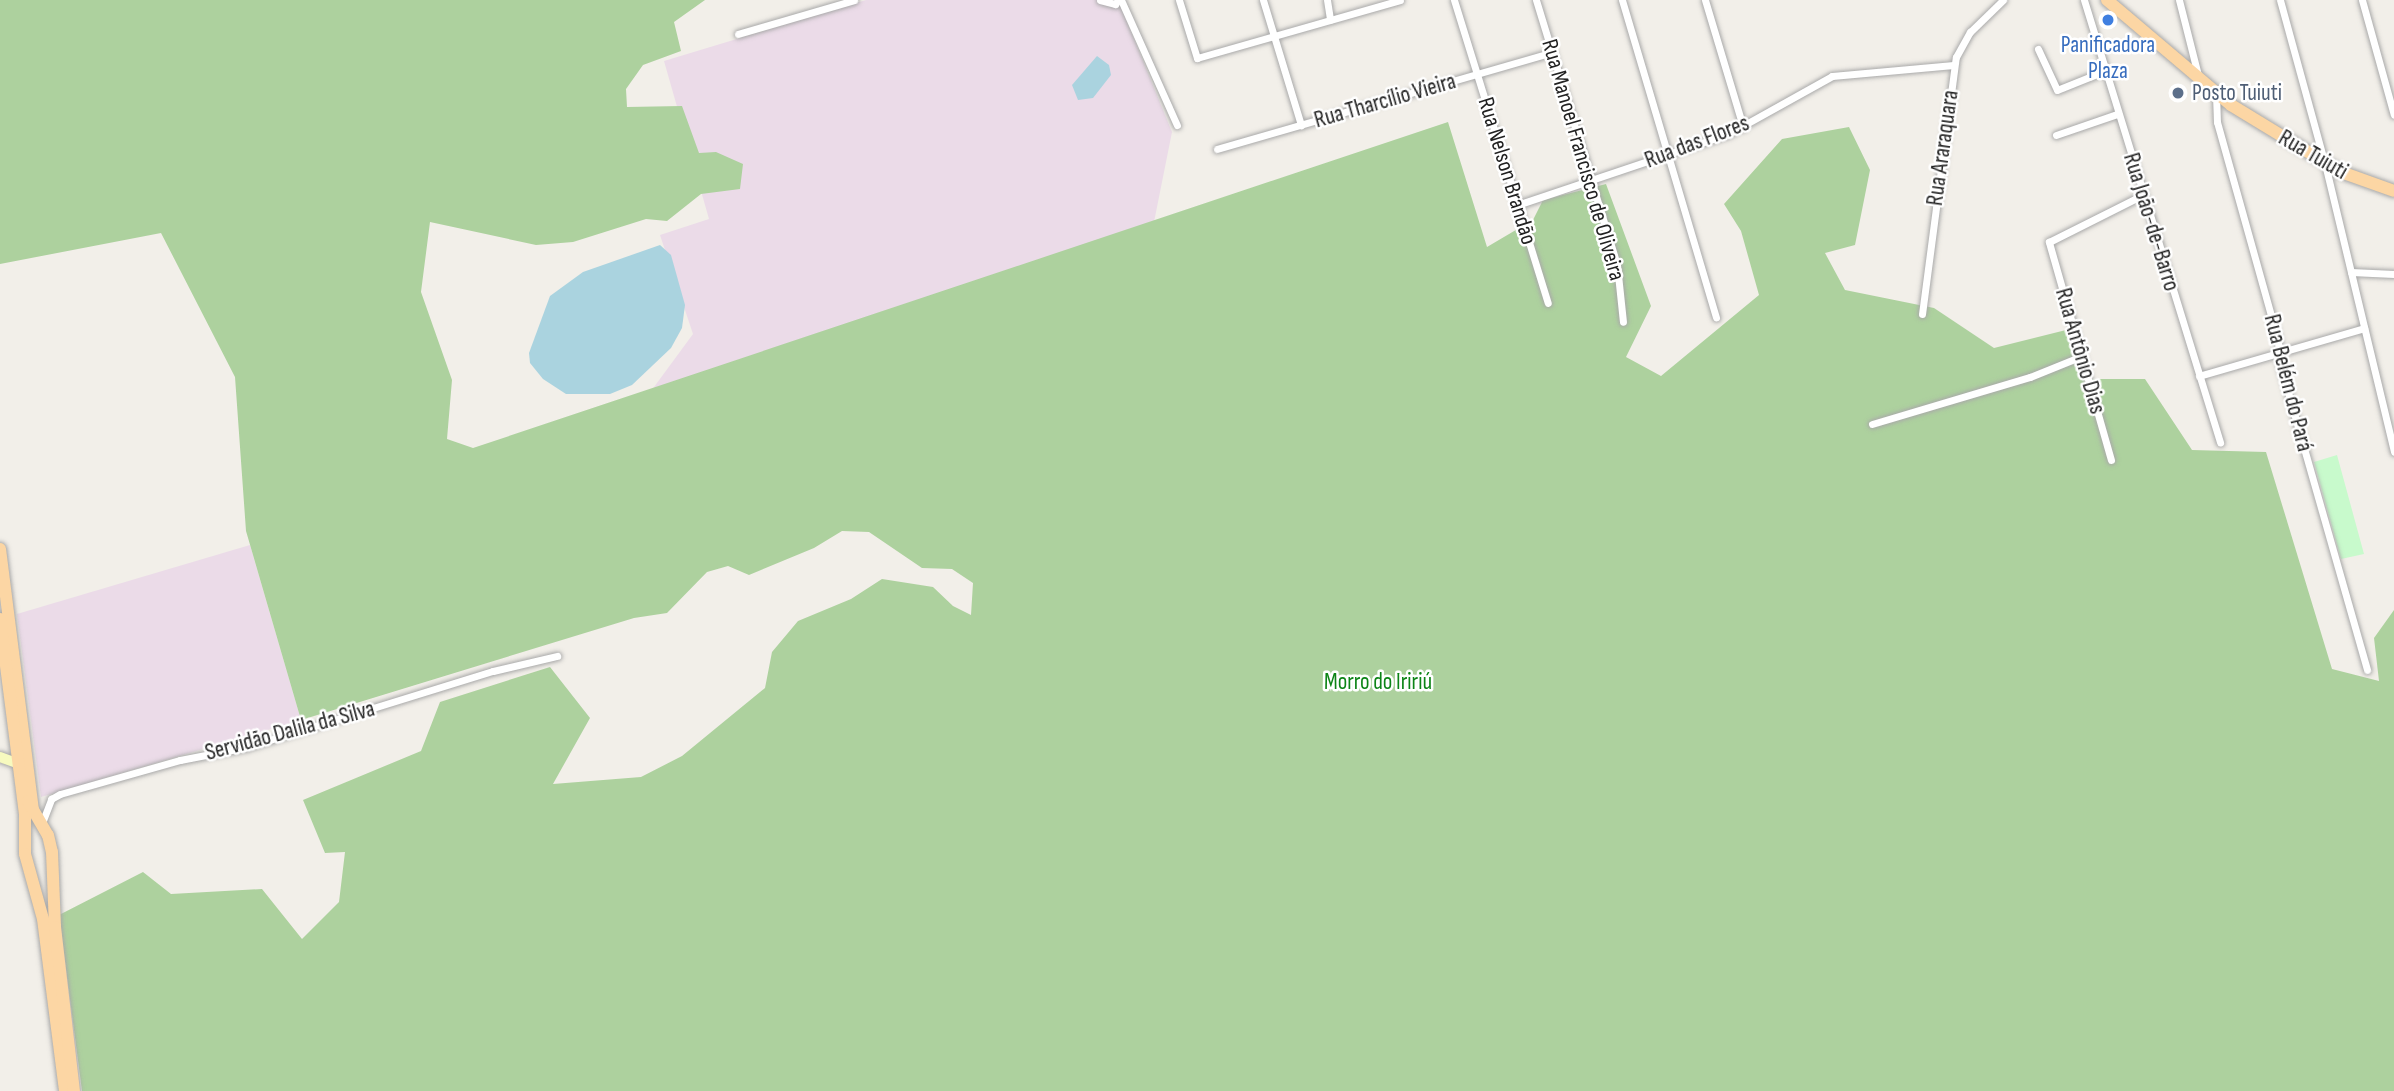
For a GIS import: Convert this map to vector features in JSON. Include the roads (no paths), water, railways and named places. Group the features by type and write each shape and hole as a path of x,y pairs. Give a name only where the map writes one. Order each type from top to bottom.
{"main road":[{"name":"Rua Tuiuti","path":"2107,0 2216,94 2325,164 2394,191"},
{"path":"0,549 33,807 51,843 55,927 74,1091"},
{"path":"0,619 19,764 26,832 25,854 43,919 65,1091"},
{"path":"19,764 24,770 29,808 42,825"},
{"path":"26,832 32,825 42,825"},
{"path":"31,876 42,881 53,873"}],"street":[{"path":"738,34 854,0"},
{"path":"1100,0 1115,4 1120,0 1177,125"},
{"path":"1179,0 1197,58 1400,0"},
{"path":"1263,0 1301,125"},
{"path":"1327,0 1330,20"},
{"name":"Rua Nelson Brandão","path":"1454,0 1548,303"},
{"name":"Rua Manoel Francisco de Oliveira","path":"1536,0 1620,274 1623,322"},
{"path":"1622,0 1716,317"},
{"path":"1705,0 1743,127"},
{"name":"Rua Araraquara","path":"1922,314 1955,65 1965,38 2003,0"},
{"name":"Rua João-de-Barro","path":"2084,0 2220,443"},
{"path":"2179,0 2200,82"},
{"path":"2280,0 2325,164 2394,451"},
{"path":"2362,0 2394,115"},
{"path":"2038,49 2057,90 2104,71"},
{"name":"Rua Tharcílio Vieira","path":"1217,149 1552,52"},
{"name":"Rua das Flores","path":"1517,205 1743,127 1840,73 1955,65"},
{"name":"Rua Belém do Pará","path":"2216,94 2215,116 2367,670"},
{"path":"2056,135 2117,114"},
{"name":"Rua Antônio Dias","path":"2111,460 2049,242 2143,195"},
{"path":"2351,272 2394,274"},
{"path":"2199,376 2364,328"},
{"path":"1872,424 2030,377 2082,356"},
{"name":"Servidão Dalila da Silva","path":"42,825 51,799 60,794 180,760 247,747 493,671 557,656"},
{"path":"0,757 19,764"}],"water":[{"path":"1097,56 1109,65 1111,75 1093,98 1078,100 1072,85"},
{"path":"660,245 671,255 685,305 682,328 671,348 632,385 610,394 566,394 543,379 530,363 529,353 550,296 583,272"}],"place":[{"name":"Panificadora Plaza","path":"2108,20"},
{"name":"Posto Tuiuti","path":"2178,93"}],"park label":[{"name":"Morro do Iririú","path":"1378,682"}]}
